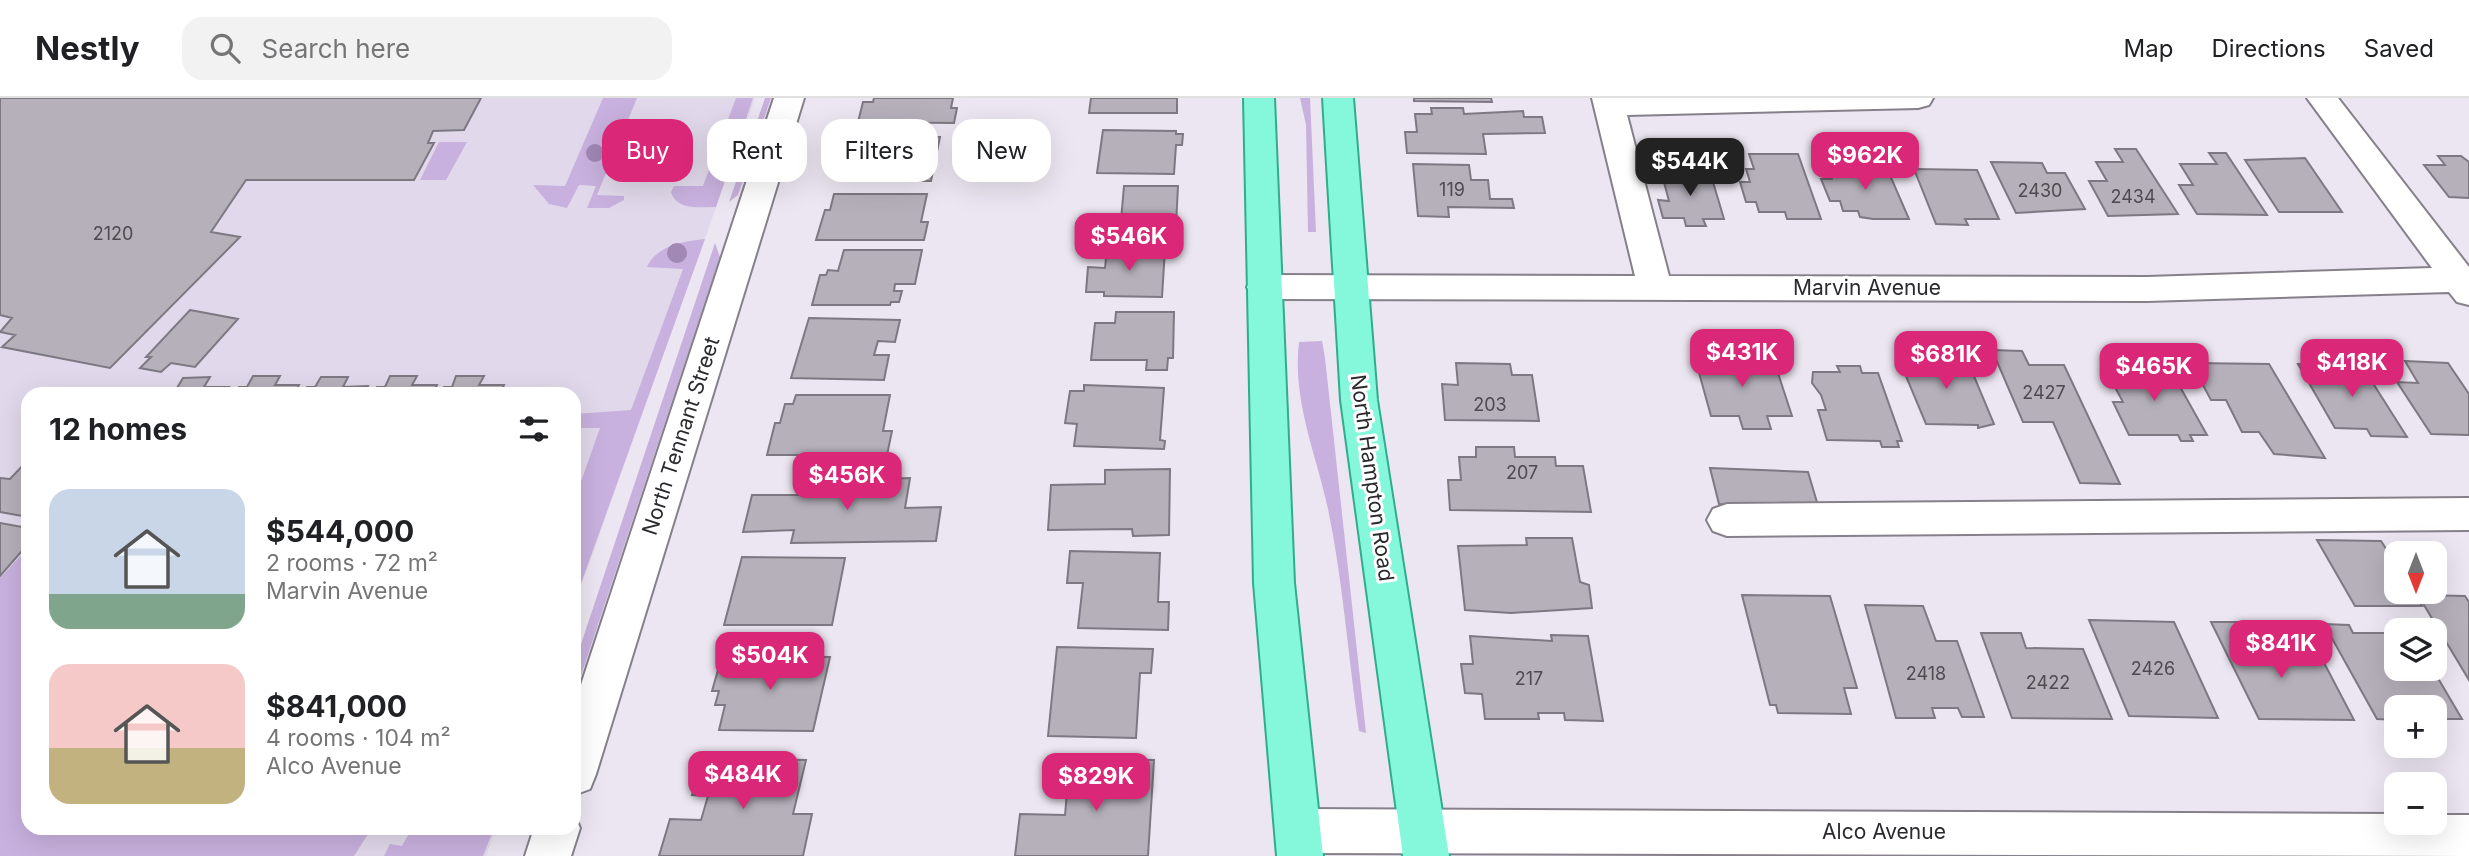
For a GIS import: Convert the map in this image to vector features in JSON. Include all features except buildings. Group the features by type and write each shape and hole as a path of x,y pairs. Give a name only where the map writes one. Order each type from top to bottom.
{"main road":[{"path":"1259,98 1274,583 1299,843"},
{"name":"North Hampton Road","path":"1338,98 1359,400 1423,843"}],"street":[{"name":"North Tennant Street","path":"581,752 789,98"},
{"path":"1655,288 1609,102 1918,98"},
{"path":"2322,98 2466,284"},
{"name":"Marvin Avenue","path":"1264,287 2147,289 2466,284"},
{"path":"1727,520 2469,514"},
{"path":"548,856 555,835"},
{"name":"Alco Avenue","path":"1299,843 2349,847 2469,837"}],"shaded area":[{"path":"0,98 755,98 748,119 707,119 707,182 725,182 581,586 581,387 21,387 21,835 494,835 486,856 0,856"},
{"path":"603,98 637,98 628,119 602,119 602,182 597,195 624,196 624,200 609,208 587,208 596,186 579,185 567,208 549,204 533,185 565,186"},
{"path":"736,98 753,98 746,119 728,119"},
{"path":"765,98 771,98 764,119 758,119"},
{"path":"1300,98 1310,98 1316,232 1308,232 1306,125"},
{"path":"439,142 467,142 446,180 420,180"},
{"path":"707,175 707,182 724,182 716,207 684,205 674,198 671,192 674,186 703,186"},
{"path":"736,182 742,182 738,195 729,202"},
{"path":"705,239 581,584 581,481 600,428 581,428 581,414 631,410 683,269 647,267 657,254 679,243"},
{"path":"715,243 720,257 581,676 581,644"},
{"path":"1322,341 1366,733 1359,731 1333,536 1306,426 1299,385 1299,342"},
{"path":"21,556 21,835 368,835 354,856 0,856 0,578"},
{"path":"408,835 491,835 483,856 384,856 390,844 402,846"}]}
